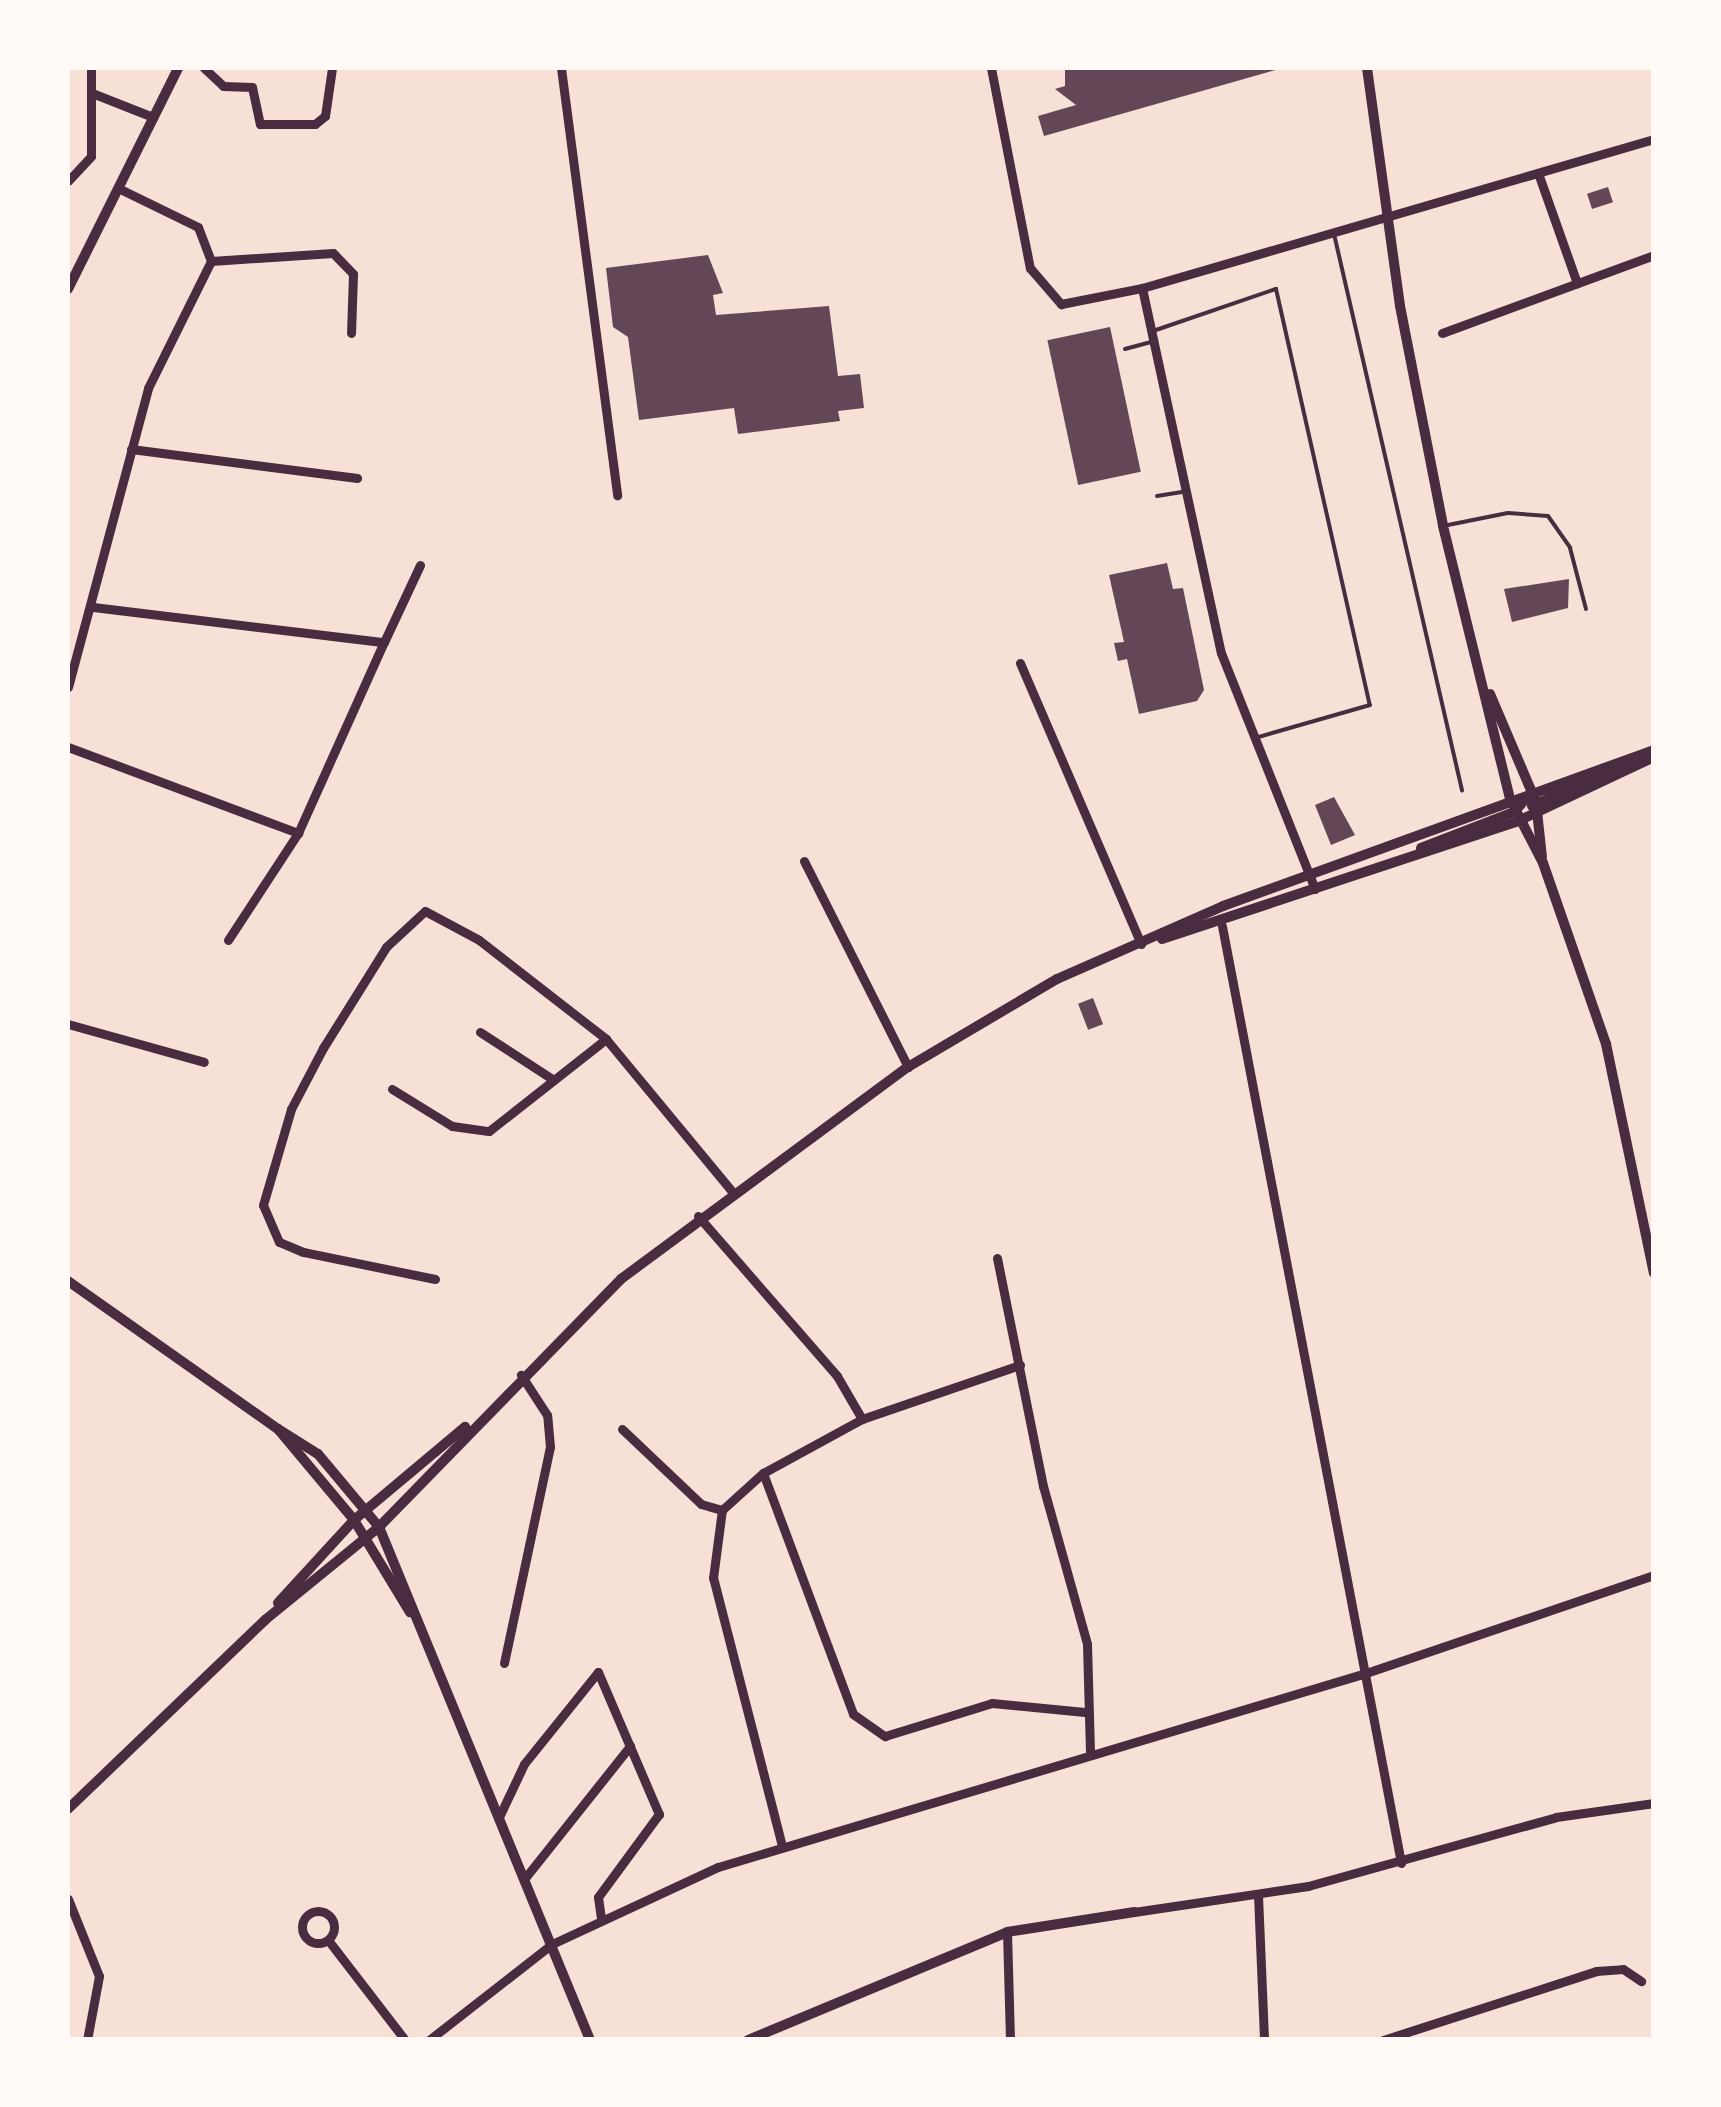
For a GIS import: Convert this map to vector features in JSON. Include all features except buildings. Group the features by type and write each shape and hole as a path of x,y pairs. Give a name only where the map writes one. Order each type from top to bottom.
{"street":[{"path":"68,180 91,156 92,68"},
{"path":"68,289 178,68"},
{"path":"204,68 223,86 252,87 260,124 314,124 325,116 332,68"},
{"path":"562,68 618,495"},
{"path":"991,68 1030,268 1046,294 1085,303 1654,139"},
{"path":"1367,68 1444,526 1510,799 1543,863 1606,1044 1648,1205 1654,1273"},
{"path":"92,92 153,117"},
{"path":"1538,173 1577,283"},
{"path":"68,687 155,370 210,261 198,228 118,188"},
{"path":"210,261 333,253 352,274 351,333"},
{"path":"1442,333 1654,255"},
{"path":"1142,288 1221,652 1251,739 1316,889"},
{"path":"131,449 357,478"},
{"path":"228,940 298,832 420,565"},
{"path":"93,607 384,642"},
{"path":"1020,663 1141,944"},
{"path":"1480,670 1535,802 1543,863"},
{"path":"68,747 298,832"},
{"path":"1141,944 1222,926 1516,817 1535,802 1653,752"},
{"path":"265,1620 379,1526 478,1418 698,1216 908,1067 1057,979 1310,874 1510,799 1535,802 1653,752"},
{"path":"804,860 908,1067"},
{"path":"436,1278 303,1252 280,1242 263,1205 291,1109 386,948 408,920 440,914 606,1039 732,1190"},
{"path":"1222,926 1401,1863"},
{"path":"68,1024 204,1062"},
{"path":"480,1032 554,1080"},
{"path":"392,1089 452,1126 489,1131 606,1039"},
{"path":"698,1216 838,1376 862,1419"},
{"path":"997,1258 1087,1644 1085,1712 1090,1753"},
{"path":"68,1281 318,1454 368,1508 379,1526 590,2040"},
{"path":"782,1846 713,1578 722,1510 763,1473 862,1419 1020,1366"},
{"path":"504,1663 550,1447 547,1416 522,1376"},
{"path":"68,1809 265,1620 354,1520 478,1418"},
{"path":"278,1428 354,1520 419,1626"},
{"path":"622,1428 702,1504 722,1510"},
{"path":"763,1473 853,1714 884,1736 992,1703 1085,1712"},
{"path":"429,2040 552,1944 782,1846 1366,1674 1654,1574"},
{"path":"500,1817 524,1764 598,1672 659,1814 598,1897 601,1920"},
{"path":"525,1878 630,1746"},
{"path":"748,2040 775,2024 1006,1932 1258,1896 1401,1863 1556,1817 1654,1803"},
{"path":"1258,1896 1264,2040"},
{"path":"68,1899 99,1976 86,2040"},
{"path":"1006,1932 1010,2040"},
{"path":"328,1940 405,2040"},
{"path":"1383,2040 1596,1971 1623,1969 1641,1981"},
{"path":"775,2024 776,2040"}],"lane":[{"path":"1334,234 1462,790"},
{"path":"1125,349 1276,289 1370,705 1251,739"},
{"path":"1157,496 1188,491"},
{"path":"1444,526 1508,512 1548,516 1570,548 1586,609"}]}
